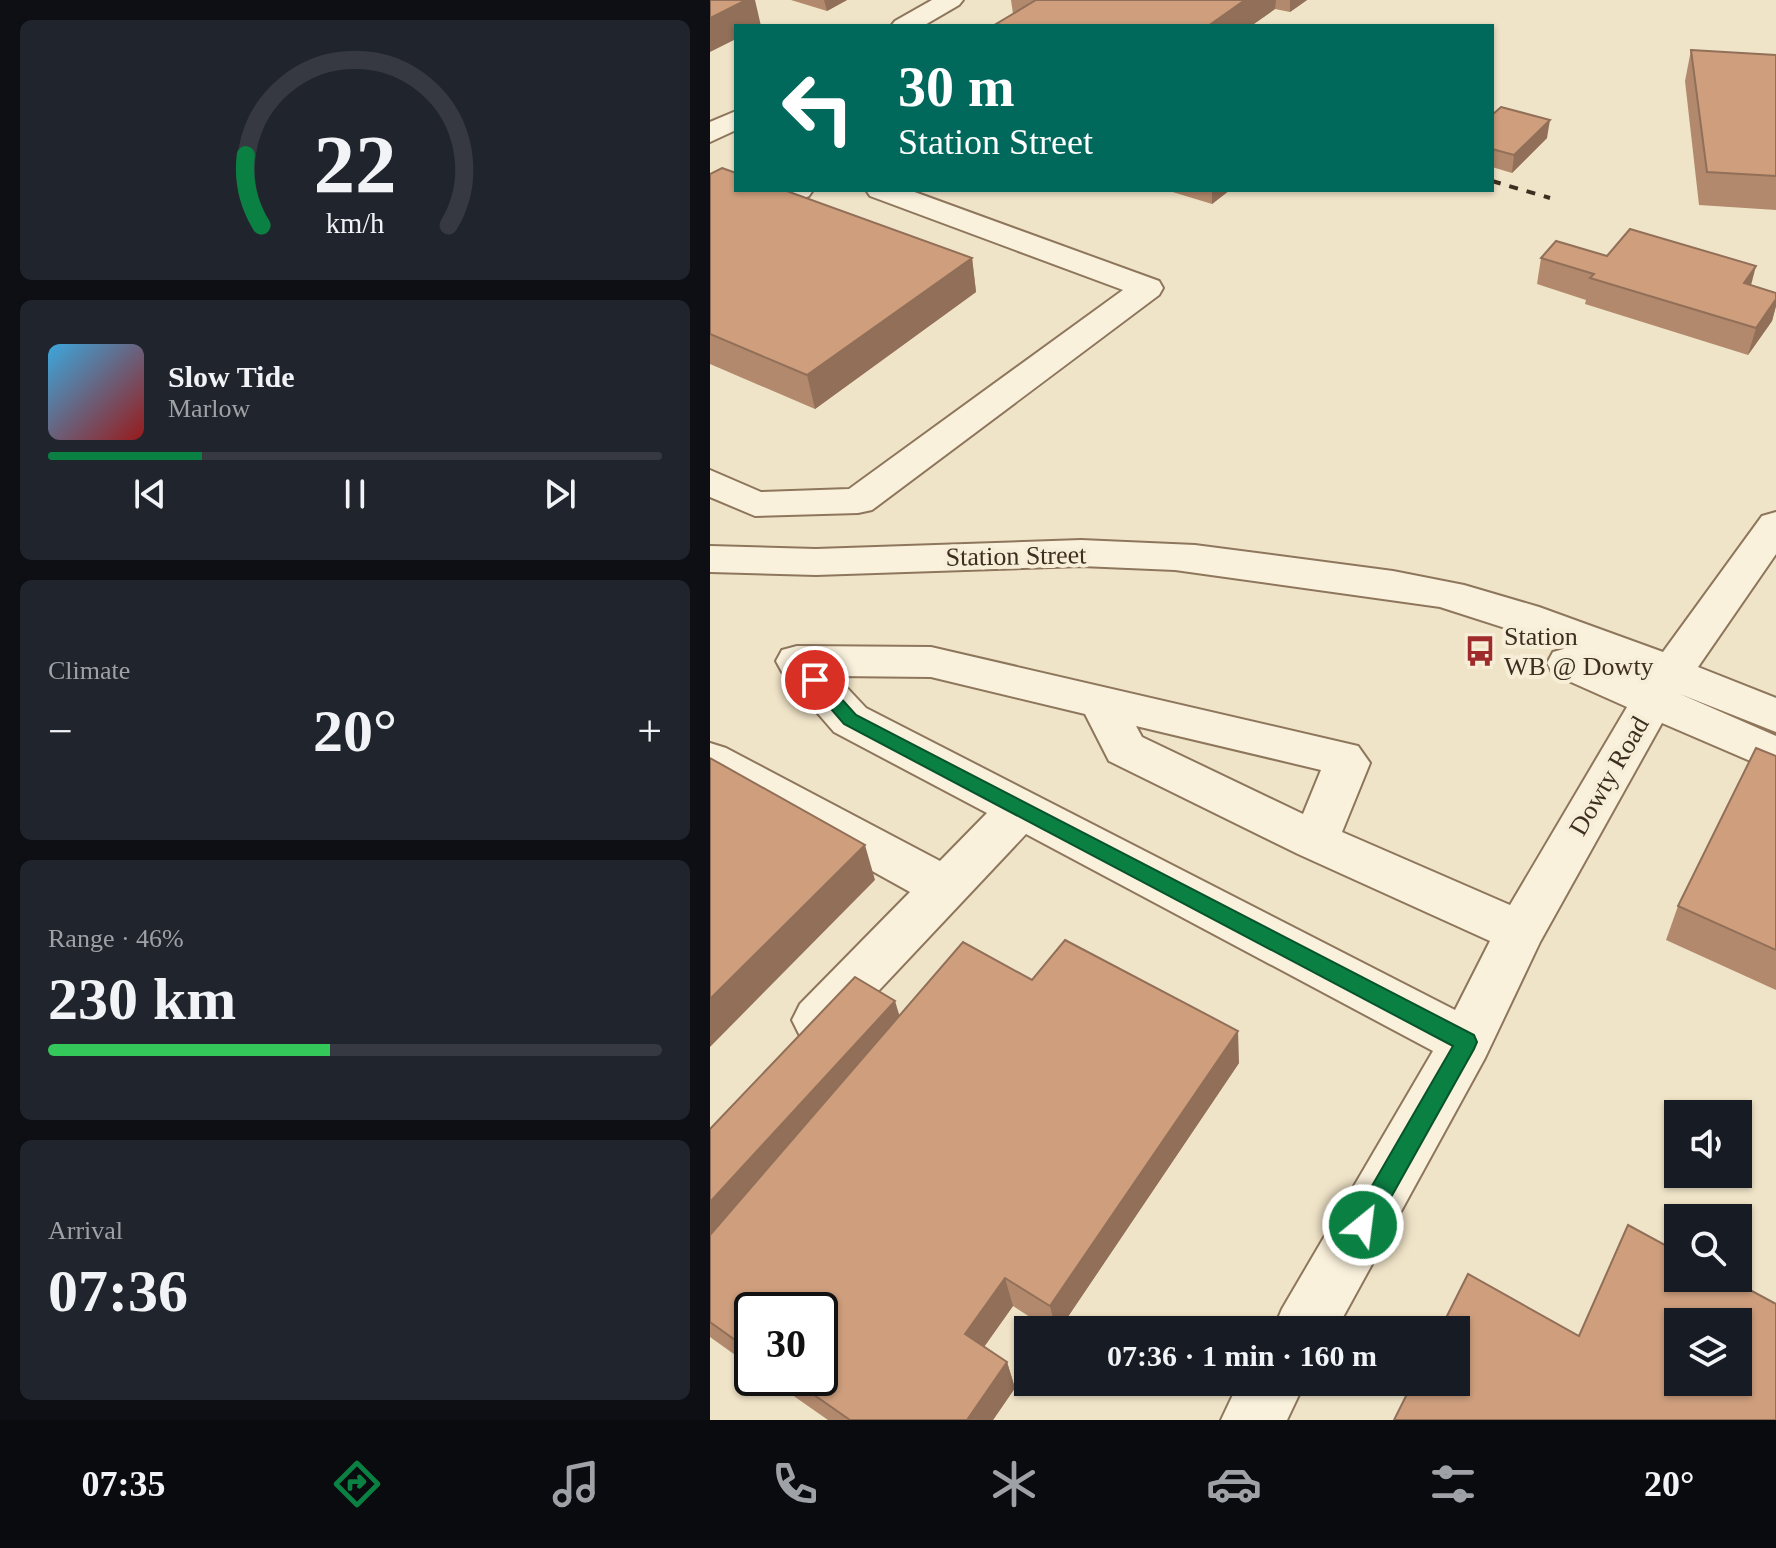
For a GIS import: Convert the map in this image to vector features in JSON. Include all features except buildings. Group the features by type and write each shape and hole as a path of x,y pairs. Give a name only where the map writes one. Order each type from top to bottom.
{"street":[{"path":"908,24 950,0"},
{"path":"710,133 734,120"},
{"path":"757,192 780,200 794,192"},
{"path":"710,482 755,504 858,501 1147,288 886,192"},
{"name":"Dowty Road","path":"1466,1042 1520,932 1662,686 1776,525"},
{"name":"Station Street","path":"710,559 810,563 1001,554 1135,554 1321,575 1662,686 1776,755"},
{"path":"1311,1316 1466,1042 850,720 797,661 931,662 1342,758 1347,763 1315,841"},
{"path":"1662,686 1776,716"},
{"path":"1102,703 1125,749 1315,841 1520,932"},
{"path":"710,760 946,888"},
{"path":"785,1054 1021,808"},
{"path":"1252,1420 1266,1396"}],"railway":[{"path":"1494,182 1550,198"}],"place":[{"name":"Station WB @ Dowty","path":"1480,651"}],"route":[{"path":"815,680 850,720 1466,1042 1363,1225"}]}
